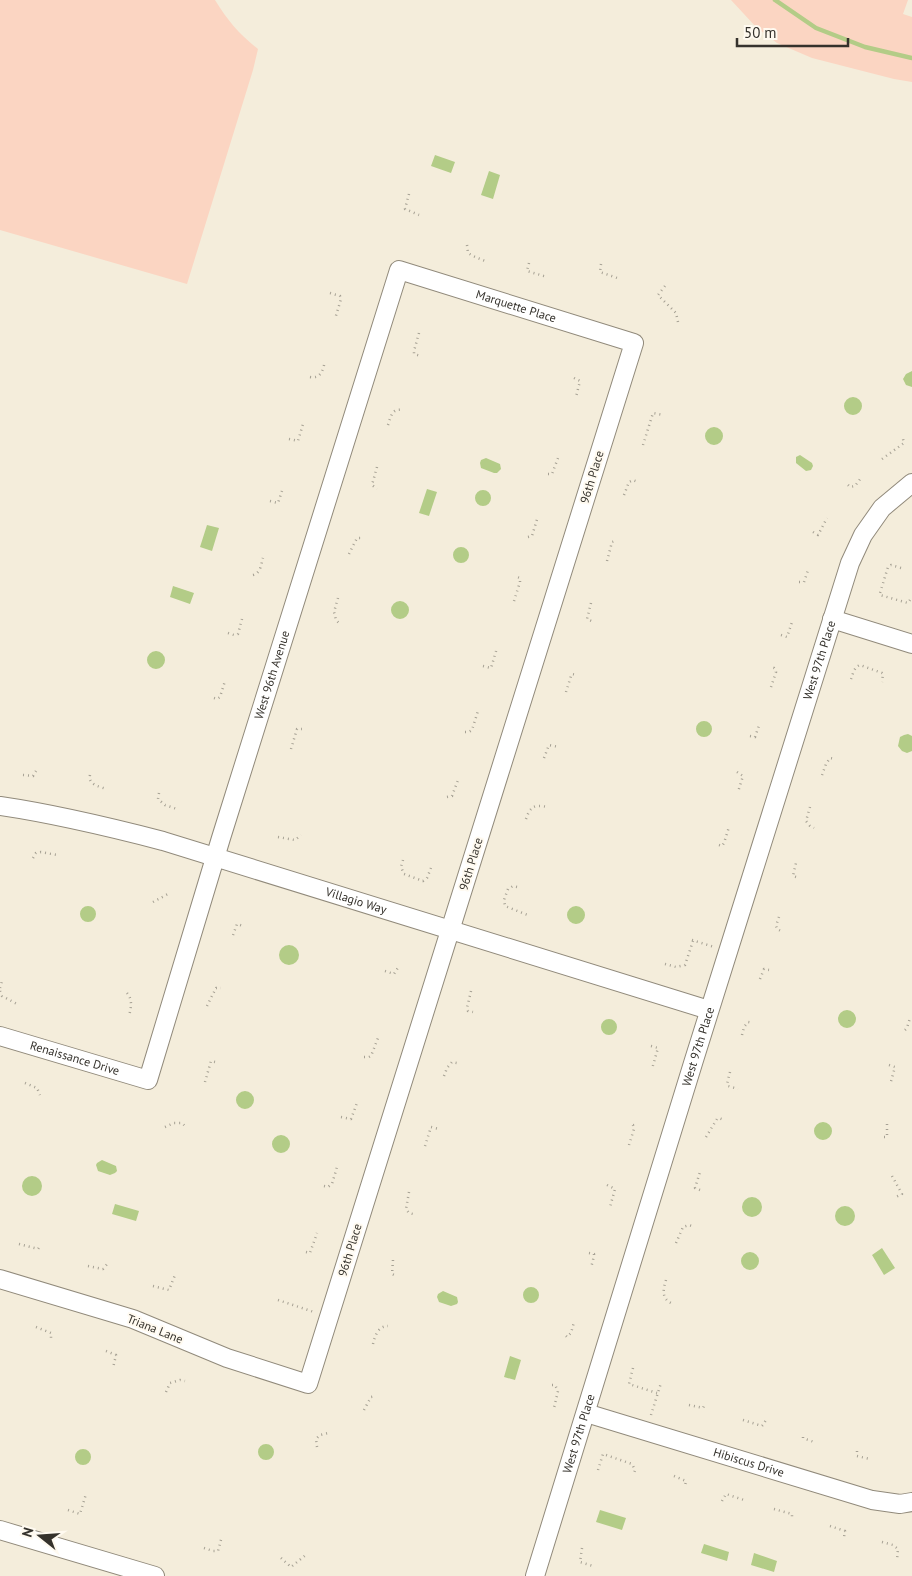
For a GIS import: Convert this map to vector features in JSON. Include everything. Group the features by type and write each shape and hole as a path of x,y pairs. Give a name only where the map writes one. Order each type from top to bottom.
{"street":[{"name":"Marquette Place","path":"399,270 634,344"},
{"name":"West 96th Avenue","path":"148,1080 399,270"},
{"name":"96th Place","path":"308,1384 634,344"},
{"name":"West 97th Place","path":"535,1576 709,1010 850,564 863,535 882,508 912,483"},
{"path":"832,619 912,644"},
{"name":"Villagio Way","path":"0,806 43,812 121,830 216,857 709,1010"},
{"name":"Renaissance Drive","path":"0,1036 148,1080"},
{"name":"Triana Lane","path":"0,1279 133,1319 227,1358 308,1384"},
{"name":"Hibiscus Drive","path":"586,1413 872,1500 900,1504 912,1502"},
{"path":"0,1530 155,1576"}],"path":[{"path":"409,194 405,209 418,215"},
{"path":"468,245 468,253 485,261"},
{"path":"529,263 527,271 547,277"},
{"path":"601,264 600,272 620,279"},
{"path":"665,286 658,296 676,313 678,322"},
{"path":"330,293 340,296 341,299 335,319"},
{"path":"419,333 414,354 421,356"},
{"path":"310,377 319,376 326,361"},
{"path":"574,378 580,381 576,397"},
{"path":"388,425 394,410 403,410"},
{"path":"643,445 653,413 663,415"},
{"path":"288,439 298,441 304,424"},
{"path":"882,459 904,444 903,439"},
{"path":"548,474 552,474 554,471 558,458"},
{"path":"377,467 372,485 377,489"},
{"path":"848,485 855,486 861,478"},
{"path":"624,495 632,480 638,482"},
{"path":"270,502 278,503 282,491"},
{"path":"528,537 532,536 538,516"},
{"path":"813,532 818,535 827,518"},
{"path":"349,554 357,538 363,538"},
{"path":"607,561 612,542 617,541"},
{"path":"254,575 259,571 264,558"},
{"path":"901,568 891,566 888,568 880,595 908,603 912,597"},
{"path":"799,582 804,582 808,570"},
{"path":"514,601 520,582 520,578 517,577"},
{"path":"338,598 334,612 336,620 339,622"},
{"path":"591,603 587,619 594,622"},
{"path":"228,633 238,634 242,619"},
{"path":"781,635 787,636 792,622"},
{"path":"483,666 491,668 497,648"},
{"path":"851,679 854,670 860,665 882,672 884,674 882,682"},
{"path":"771,667 776,672 771,687"},
{"path":"566,692 572,674 578,675"},
{"path":"214,698 220,697 225,680"},
{"path":"465,732 472,730 478,711"},
{"path":"750,736 756,737 760,723"},
{"path":"291,749 297,729 302,729"},
{"path":"544,758 549,745 559,747"},
{"path":"822,775 828,760 830,758 836,759"},
{"path":"23,775 33,776 36,771"},
{"path":"737,772 743,776 738,792"},
{"path":"90,775 92,783 106,789"},
{"path":"447,797 452,796 458,780"},
{"path":"159,792 158,799 161,802 177,809"},
{"path":"526,819 531,808 535,806 547,807"},
{"path":"810,807 806,821 814,828"},
{"path":"719,845 722,846 724,843 729,827"},
{"path":"278,837 295,840 301,835"},
{"path":"33,858 36,853 42,852 57,855"},
{"path":"403,860 401,867 404,874 423,881 427,878 431,868"},
{"path":"796,863 793,874 796,878"},
{"path":"517,887 513,886 508,889 504,900 505,906 530,916"},
{"path":"153,902 168,894"},
{"path":"779,917 776,926 781,931"},
{"path":"233,935 237,924 242,926"},
{"path":"665,964 676,967 685,964 692,940 728,952"},
{"path":"385,971 394,974 399,966"},
{"path":"760,980 764,969 769,970"},
{"path":"2,981 0,990 2,996 19,1005"},
{"path":"207,1006 216,988 221,988"},
{"path":"471,991 467,1008 468,1011 473,1012"},
{"path":"127,993 132,1006 129,1016"},
{"path":"905,1030 910,1018"},
{"path":"742,1035 746,1024 748,1022 753,1023"},
{"path":"364,1057 371,1056 378,1038"},
{"path":"651,1046 658,1048 652,1069"},
{"path":"205,1082 211,1061 215,1062"},
{"path":"444,1076 450,1064 457,1062"},
{"path":"889,1065 895,1068 890,1085"},
{"path":"730,1072 727,1084 738,1089"},
{"path":"25,1083 37,1088 40,1095"},
{"path":"341,1117 351,1120 357,1102"},
{"path":"706,1137 719,1118 724,1120"},
{"path":"884,1137 887,1137 888,1134 887,1120"},
{"path":"165,1127 179,1122 185,1126"},
{"path":"629,1145 634,1129 633,1125 630,1124"},
{"path":"425,1146 431,1127 439,1129"},
{"path":"324,1186 328,1188 332,1184 337,1167"},
{"path":"700,1172 695,1188 700,1190"},
{"path":"892,1176 902,1194 896,1197"},
{"path":"607,1185 615,1189 610,1207"},
{"path":"409,1192 406,1209 409,1213 413,1214"},
{"path":"676,1243 684,1226 692,1226"},
{"path":"306,1252 310,1253 312,1250 317,1233"},
{"path":"18,1244 38,1249 40,1246"},
{"path":"589,1253 594,1254 591,1268"},
{"path":"393,1260 392,1274 396,1276"},
{"path":"88,1266 103,1269 108,1263"},
{"path":"153,1286 169,1290 175,1275"},
{"path":"666,1280 663,1294 673,1304"},
{"path":"278,1300 330,1317"},
{"path":"566,1336 571,1333 574,1322"},
{"path":"372,1344 380,1328 388,1326"},
{"path":"36,1327 51,1333 51,1340"},
{"path":"106,1351 116,1355 113,1368"},
{"path":"633,1368 629,1384 657,1394"},
{"path":"166,1392 170,1383 180,1380 185,1381"},
{"path":"646,1431 661,1383"},
{"path":"552,1385 555,1385 558,1391 554,1408"},
{"path":"364,1410 371,1397 376,1396"},
{"path":"689,1405 700,1408 704,1406"},
{"path":"743,1420 762,1426 766,1420"},
{"path":"317,1447 316,1439 318,1436 328,1433"},
{"path":"803,1437 814,1442"},
{"path":"858,1451 857,1456 870,1459"},
{"path":"598,1470 603,1454 632,1464 635,1470 634,1473"},
{"path":"674,1476 686,1481 685,1486"},
{"path":"68,1510 80,1514 86,1494"},
{"path":"722,1501 726,1494 744,1500"},
{"path":"774,1509 792,1514 792,1519"},
{"path":"830,1526 845,1531 844,1537"},
{"path":"204,1548 218,1551 222,1536"},
{"path":"882,1542 893,1545 898,1549 897,1560"},
{"path":"582,1548 580,1562 593,1566"},
{"path":"281,1558 291,1567 307,1554"}],"shaded area":[{"path":"0,0 215,0 234,27 258,49 187,284 0,230"},
{"path":"731,0 908,0 903,14 912,17 912,82 812,58 777,43 756,27"},
{"path":"435,155 455,162 451,173 431,166"},
{"path":"489,171 500,175 493,199 481,195"},
{"path":"912,371 912,387 906,385 903,379 906,374"},
{"path":"853,397 859,400 862,406 859,412 853,415 847,412 844,406 847,400"},
{"path":"714,427 722,432 723,436 718,444 714,445 706,440 705,436 710,428"},
{"path":"800,455 812,463 811,470 806,471 796,463 796,457"},
{"path":"486,458 500,464 501,469 497,473 481,468 481,460"},
{"path":"427,489 437,492 429,516 419,513"},
{"path":"480,490 486,490 491,495 489,504 480,506 475,501 475,495"},
{"path":"207,525 219,528 212,551 200,547"},
{"path":"461,547 467,549 469,555 467,561 461,563 455,561 453,555 455,549"},
{"path":"173,586 194,593 190,604 170,597"},
{"path":"396,601 404,601 409,606 407,617 396,619 391,614 391,606"},
{"path":"156,651 162,654 165,660 162,666 156,669 150,666 147,660 150,654"},
{"path":"701,721 707,721 712,726 710,735 701,737 696,732 696,726"},
{"path":"908,734 912,736 912,751 907,753 898,746 900,737"},
{"path":"88,906 94,908 96,914 94,920 88,922 82,920 80,914 82,908"},
{"path":"572,906 580,906 585,911 583,922 572,924 567,919 567,911"},
{"path":"289,945 296,948 299,955 296,962 289,965 282,962 279,955 282,948"},
{"path":"847,1010 853,1013 856,1019 853,1025 847,1028 841,1025 838,1019 841,1013"},
{"path":"606,1019 612,1019 617,1024 615,1033 606,1035 601,1030 601,1024"},
{"path":"245,1091 251,1094 254,1100 251,1106 245,1109 239,1106 236,1100 239,1094"},
{"path":"823,1122 829,1125 832,1131 829,1137 823,1140 817,1137 814,1131 817,1125"},
{"path":"281,1135 287,1138 290,1144 287,1150 281,1153 275,1150 272,1144 275,1138"},
{"path":"102,1160 116,1166 117,1171 110,1175 98,1171 96,1165"},
{"path":"32,1176 39,1179 42,1186 39,1193 32,1196 25,1193 22,1186 25,1179"},
{"path":"752,1197 759,1200 762,1207 759,1214 752,1217 745,1214 742,1207 745,1200"},
{"path":"115,1204 139,1211 136,1221 112,1214"},
{"path":"841,1206 849,1206 855,1212 855,1220 849,1226 841,1226 835,1220 835,1212"},
{"path":"882,1248 895,1268 884,1275 872,1255"},
{"path":"746,1252 754,1252 759,1257 757,1268 746,1270 741,1265 741,1257"},
{"path":"528,1287 534,1287 539,1292 537,1301 528,1303 523,1298 523,1292"},
{"path":"443,1291 457,1297 457,1304 451,1306 439,1302 438,1294"},
{"path":"510,1356 521,1360 515,1380 504,1377"},
{"path":"266,1444 272,1446 274,1452 272,1458 266,1460 260,1458 258,1452 260,1446"},
{"path":"80,1449 86,1449 91,1454 89,1463 80,1465 75,1460 75,1454"},
{"path":"600,1510 626,1518 622,1530 596,1522"},
{"path":"704,1544 729,1552 727,1561 701,1553"},
{"path":"754,1553 777,1561 774,1572 751,1565"}],"waterway":[{"path":"775,0 816,28 865,47 912,58"}]}
